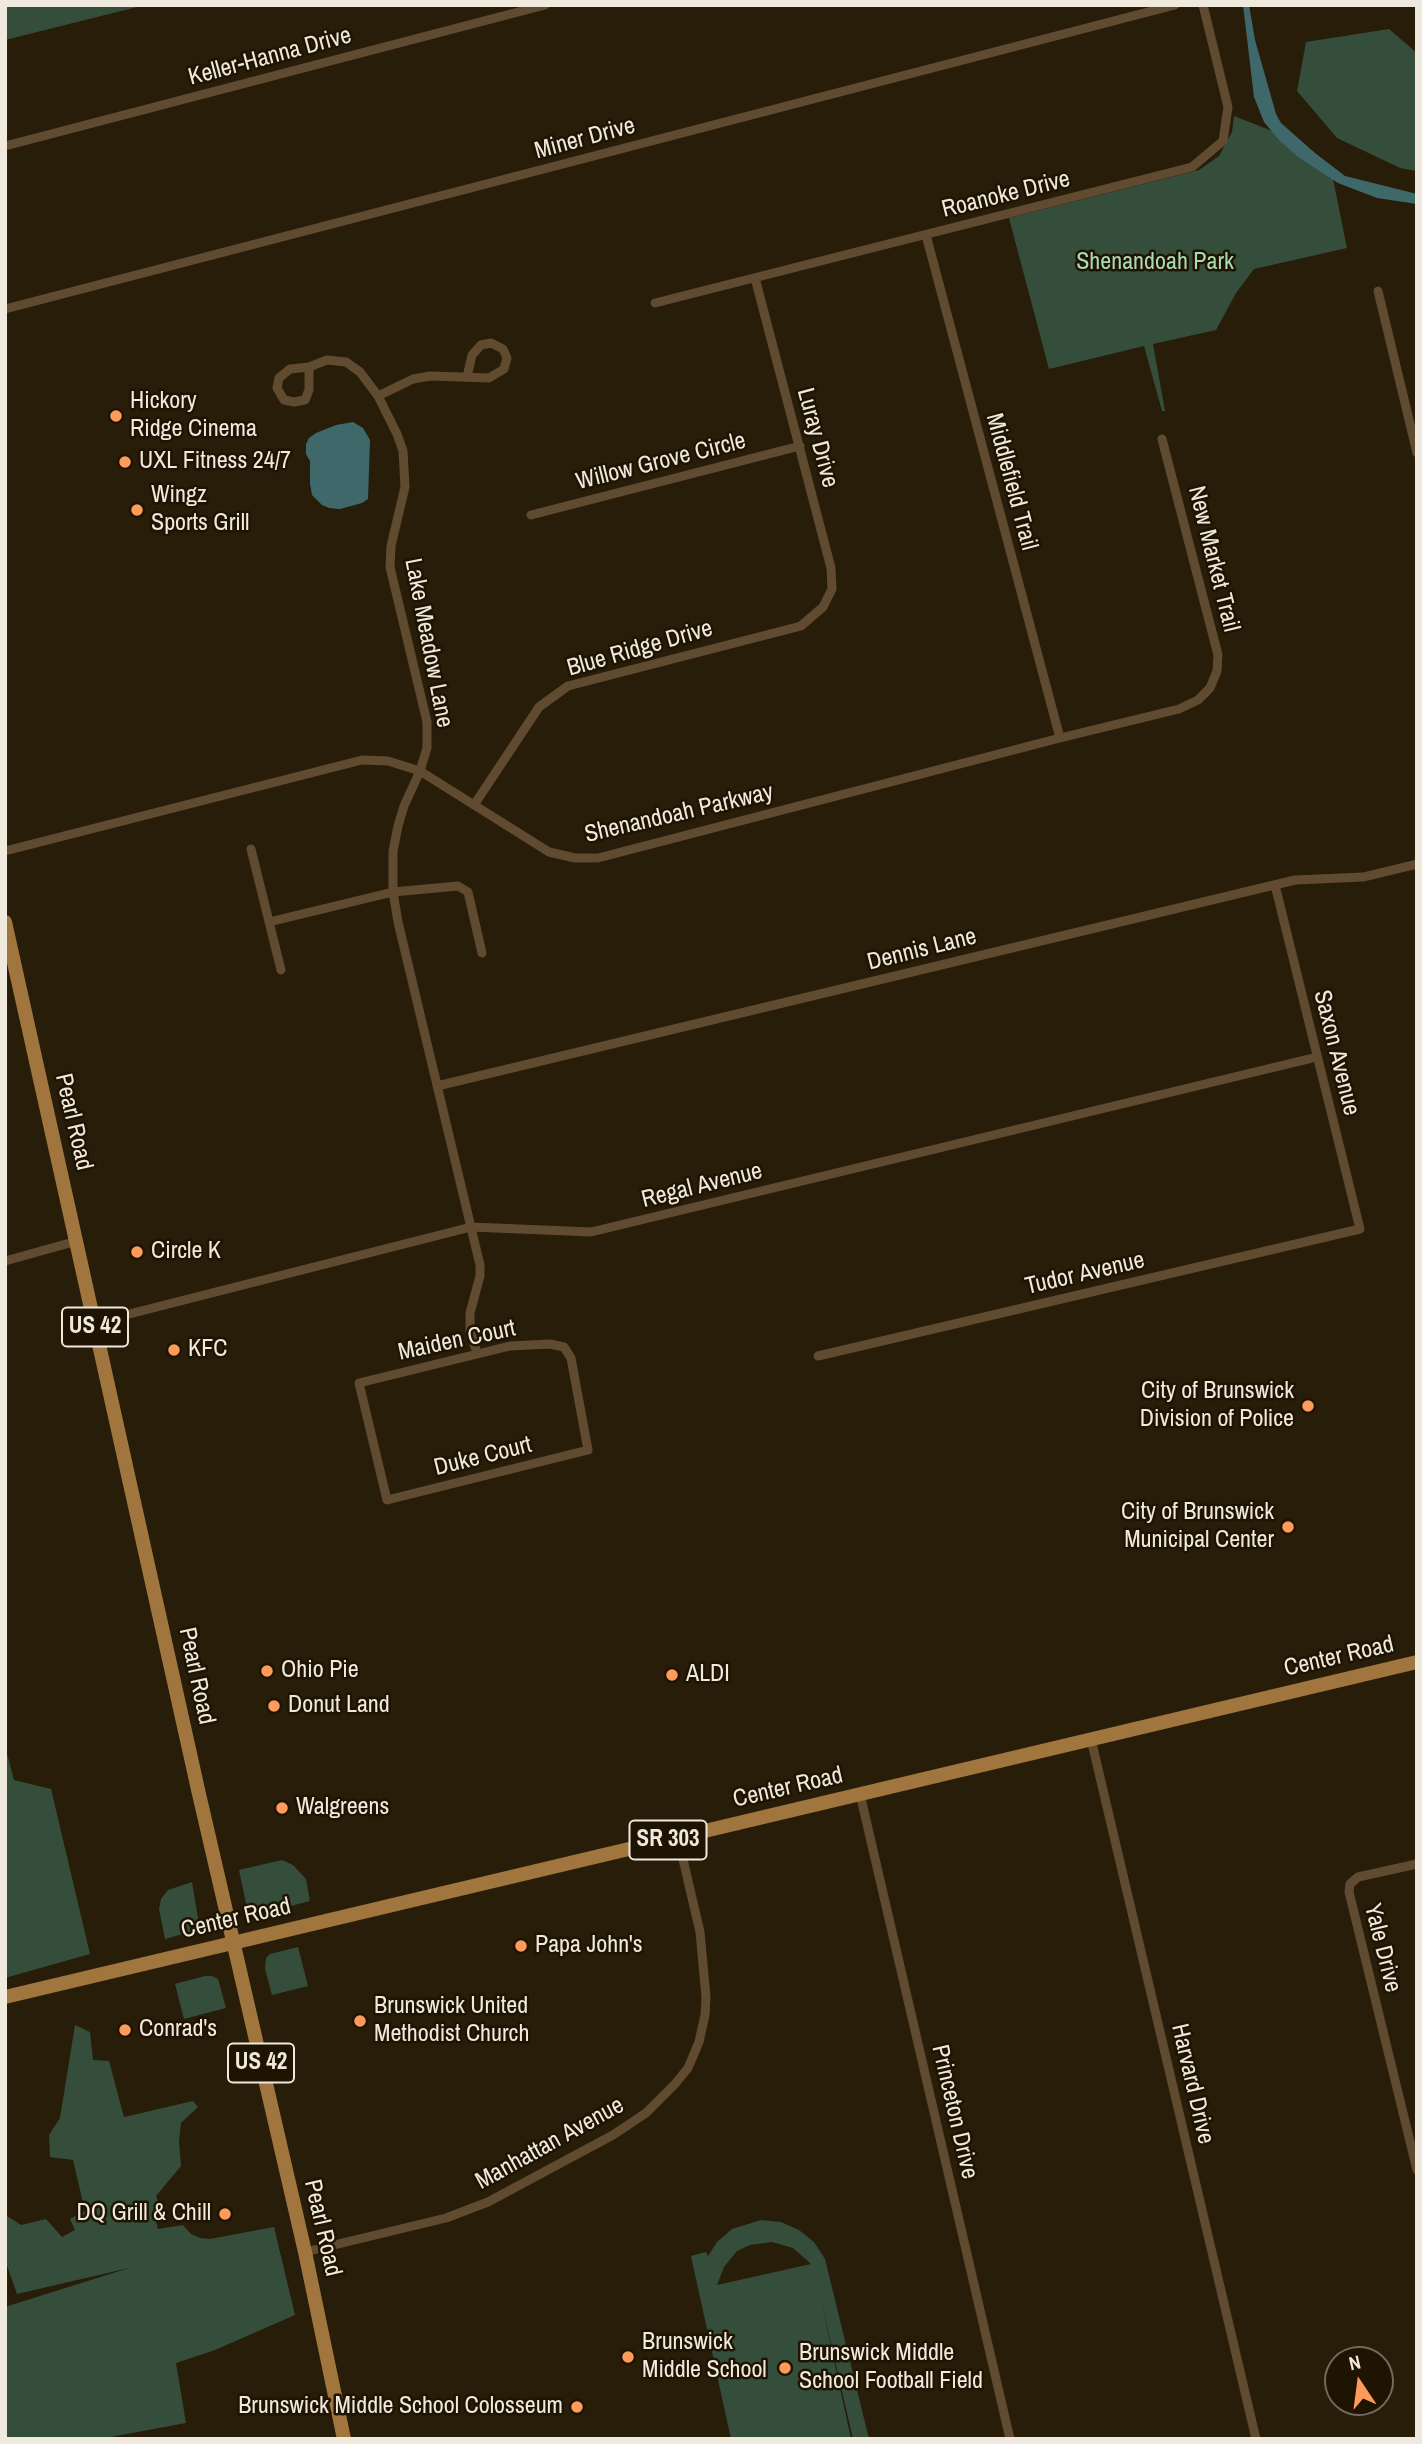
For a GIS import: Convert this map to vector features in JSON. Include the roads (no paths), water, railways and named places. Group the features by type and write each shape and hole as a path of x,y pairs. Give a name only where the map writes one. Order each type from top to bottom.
{"main road":[{"name":"Pearl Road","path":"5,922 305,2252 344,2439"},
{"name":"Center Road","path":"5,1997 1417,1662"}],"street":[{"name":"Keller-Hanna Drive","path":"5,146 545,5"},
{"name":"Miner Drive","path":"5,309 1175,5"},
{"name":"Roanoke Drive","path":"655,303 1192,167 1223,141 1228,107 1203,5"},
{"name":"Middlefield Trail","path":"926,235 1059,738"},
{"name":"Luray Drive","path":"755,278 831,568 832,589 823,607"},
{"path":"1378,290 1417,453"},
{"path":"378,396 414,379 430,376 489,378 504,369 506,358 503,349 491,343 481,345 472,355 467,377"},
{"name":"Lake Meadow Lane","path":"309,367 310,390 304,400 284,400 277,388 279,378 290,369 309,367 327,360 346,362 360,372 378,396 397,434 405,469 405,487 391,546 390,567 427,722 427,748 398,826 393,850 393,892 480,1265 480,1276 470,1313 470,1331 477,1353"},
{"name":"New Market Trail","path":"1163,439 1218,655 1217,671 1210,688"},
{"name":"Willow Grove Circle","path":"531,515 800,446"},
{"name":"Blue Ridge Drive","path":"474,805 539,707 569,686 801,626 823,607"},
{"name":"Shenandoah Parkway","path":"5,851 362,760 388,761 420,771 549,852 575,858 598,858 1179,709 1198,700 1210,688"},
{"path":"251,849 281,970"},
{"name":"Dennis Lane","path":"437,1086 1294,880 1363,877 1417,864"},
{"name":"Saxon Avenue","path":"1275,885 1360,1229"},
{"path":"269,922 393,892 463,887 468,892 482,953"},
{"name":"Regal Avenue","path":"94,1323 471,1227 591,1232 1317,1057"},
{"name":"Tudor Avenue","path":"818,1356 1360,1229"},
{"path":"5,1261 76,1241"},
{"name":"Maiden Court","path":"387,1500 359,1383 477,1353 510,1346 550,1344 564,1347 571,1358 588,1450"},
{"name":"Duke Court","path":"387,1500 588,1450"},
{"name":"Harvard Drive","path":"1091,1739 1256,2439"},
{"name":"Princeton Drive","path":"860,1794 1010,2439"},
{"name":"Manhattan Avenue","path":"305,2252 446,2218 488,2202 613,2136 646,2113 675,2084 688,2068 699,2042 705,2015 706,1988 700,1932 678,1838"},
{"name":"Yale Drive","path":"1417,1864 1358,1877 1350,1884 1349,1892 1417,2170"}],"water":[{"path":"1243,5 1249,5 1255,40 1281,123 1345,176 1417,194 1417,204 1377,198 1338,183 1298,157 1279,140 1264,122 1254,97"},
{"path":"353,422 363,428 370,440 368,499 340,509 329,508 312,495 306,444 316,433"}],"place":[{"name":"Hickory Ridge Cinema","path":"116,416"},
{"name":"UXL Fitness 24/7","path":"125,462"},
{"name":"Wingz Sports Grill","path":"137,510"},
{"name":"Circle K","path":"137,1252"},
{"name":"KFC","path":"174,1350"},
{"name":"City of Brunswick Division of Police","path":"1308,1406"},
{"name":"City of Brunswick Municipal Center","path":"1288,1527"},
{"name":"Ohio Pie","path":"267,1671"},
{"name":"ALDI","path":"672,1675"},
{"name":"Donut Land","path":"274,1706"},
{"name":"Walgreens","path":"282,1808"},
{"name":"Papa John's","path":"521,1946"},
{"name":"Brunswick United Methodist Church","path":"360,2021"},
{"name":"Conrad's","path":"125,2030"},
{"name":"DQ Grill & Chill","path":"225,2214"},
{"name":"Brunswick Middle School","path":"628,2357"},
{"name":"Brunswick Middle School Football Field","path":"785,2368"},
{"name":"Brunswick Middle School Colosseum","path":"577,2407"}],"park label":[{"name":"Shenandoah Park","path":"1155,263"}]}
